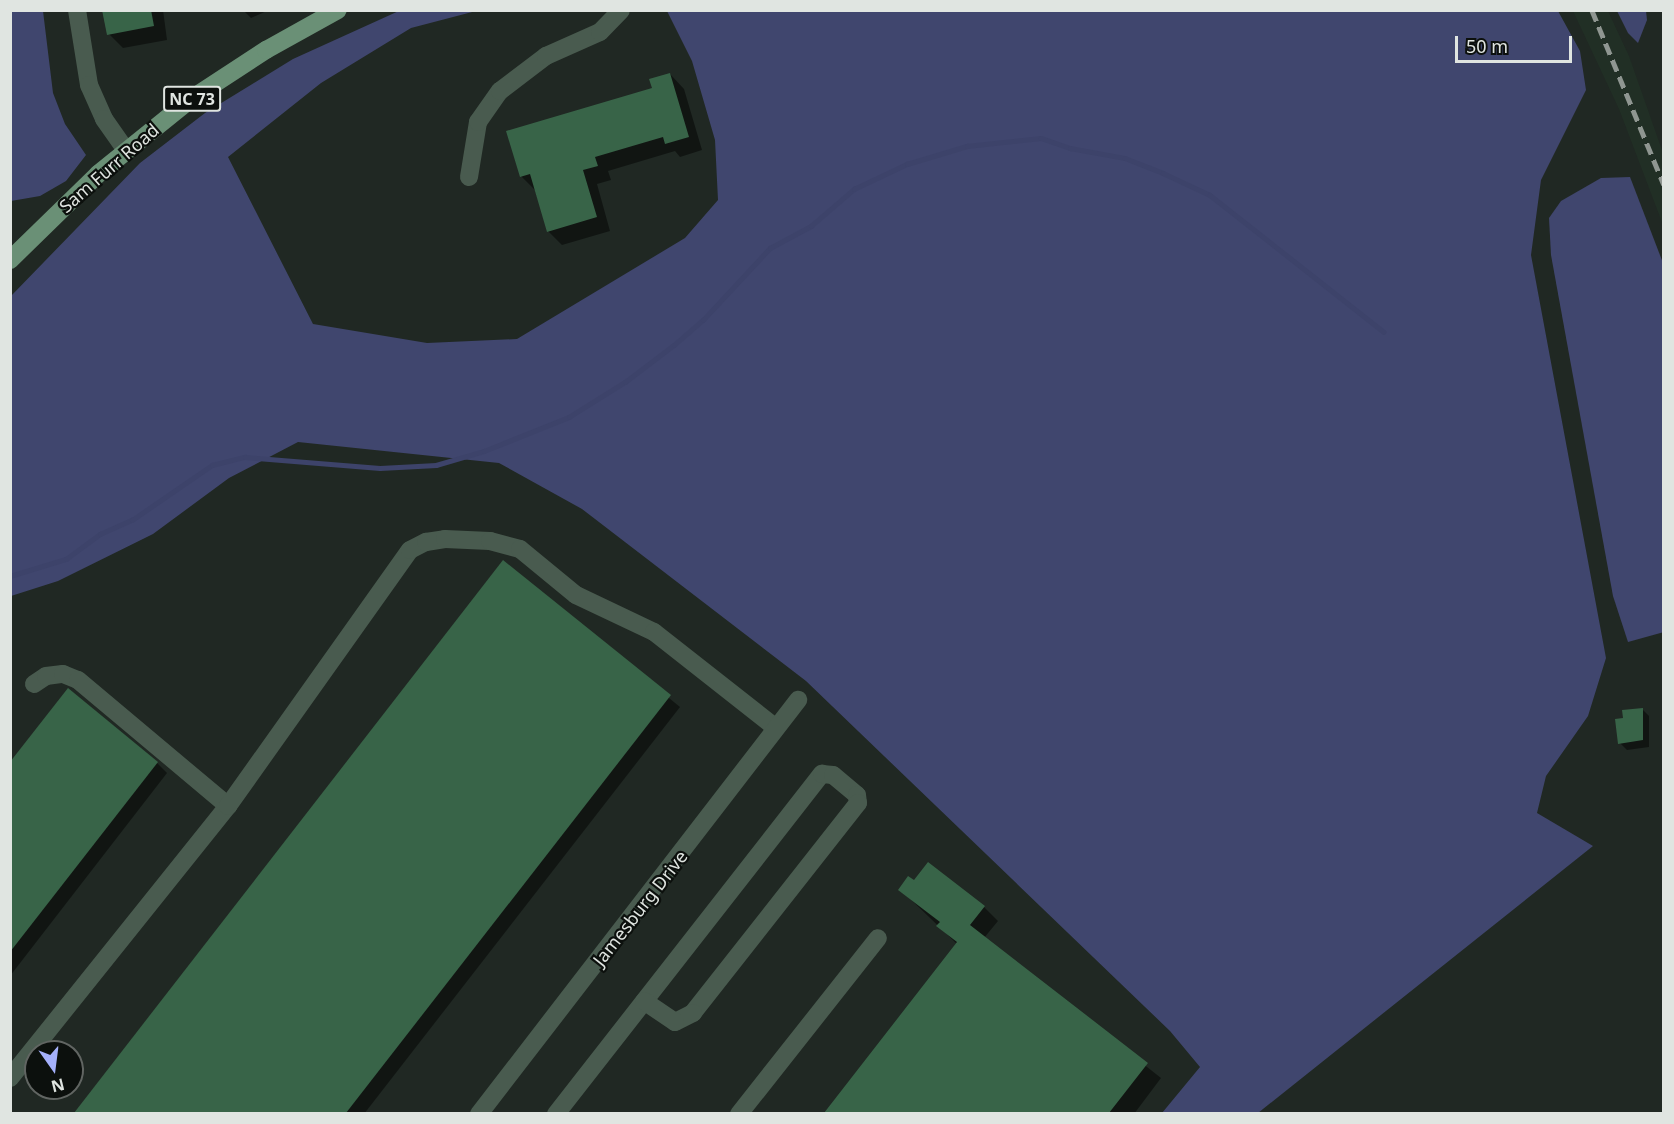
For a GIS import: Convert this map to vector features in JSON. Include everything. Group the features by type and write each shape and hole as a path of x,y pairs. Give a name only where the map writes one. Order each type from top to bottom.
{"main road":[{"name":"Sam Furr Road","path":"10,260 126,151 216,82 338,10"}],"street":[{"path":"77,10 89,85 104,119 126,151"},
{"path":"469,177 478,122 500,91 546,56 600,32 621,10"},
{"path":"10,1078 228,806 410,550 446,539 507,543 520,549 576,595 654,632 776,728"},
{"path":"34,684 46,676 63,674 78,680 228,806"},
{"name":"Jamesburg Drive","path":"479,1113 798,700"},
{"path":"556,1113 822,774 833,775 857,795 858,802 693,1013 675,1022 644,1001"},
{"path":"739,1113 878,938"}],"shaded area":[{"path":"11,10 43,11 53,93 65,124 86,155 66,181 40,196 11,201"},
{"path":"401,10 476,11 411,28 321,83 228,157 313,324 427,343 517,339 685,238 718,200 715,140 692,61 667,11 1558,11 1580,51 1586,90 1541,180 1531,255 1606,658 1588,716 1546,776 1537,813 1593,846 1258,1113 1162,1113 1200,1067 1170,1031 806,681 582,509 499,463 298,442 229,478 153,534 58,581 11,596 11,296 140,163 205,113 293,59"},
{"path":"1573,11 1608,11 1629,56 1663,153 1663,225 1619,109"},
{"path":"1617,11 1646,11 1647,20 1638,43 1628,33"},
{"path":"1630,177 1663,263 1664,632 1628,642 1613,596 1551,255 1549,218 1561,201 1601,178"}],"building":[{"path":"102,10 151,10 154,26 107,35"},
{"path":"670,73 689,137 665,144 663,137 595,157 598,166 583,170 597,217 547,232 530,174 520,177 506,131 652,88 649,79"},
{"path":"503,560 671,695 346,1113 74,1113"},
{"path":"68,688 158,762 10,952 10,762"},
{"path":"1643,708 1643,740 1618,744 1615,719 1623,718 1622,710"},
{"path":"928,862 985,906 970,925 1148,1063 1109,1113 824,1113 957,942 936,926 940,922 898,890 908,876 914,880"}],"waterway":[{"path":"10,576 66,559 100,534 132,520 212,465 245,457 380,468 436,465 484,451 569,417 625,382 674,345 703,320 770,248 811,226 854,189 907,164 967,146 1041,138 1070,148 1125,158 1163,173 1210,195 1384,332"}],"railway":[{"path":"1592,10 1664,185"}]}
